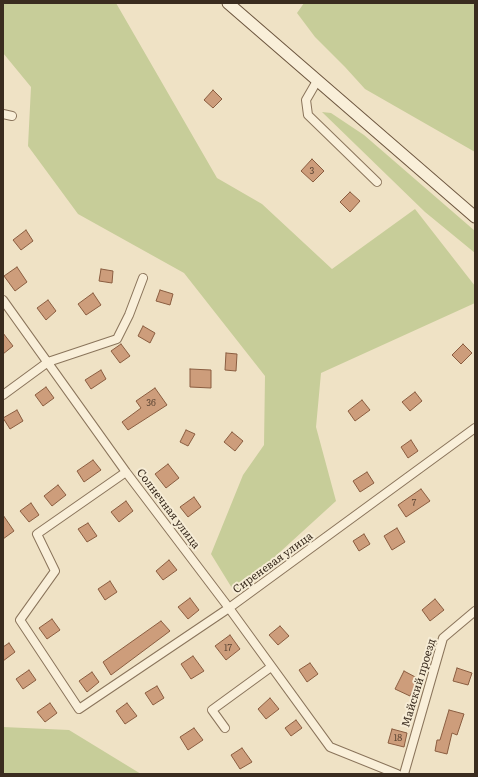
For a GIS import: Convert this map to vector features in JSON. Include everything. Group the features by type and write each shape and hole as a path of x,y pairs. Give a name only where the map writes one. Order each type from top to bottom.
{"street":[{"path":"228,3 475,217"},
{"path":"317,80 306,100 308,115 377,182"},
{"path":"3,114 12,116"},
{"path":"3,395 48,362 117,339 129,315 143,278"},
{"name":"Солнечная улица","path":"3,300 126,472 229,608 330,747 397,774"},
{"name":"Сиреневая улица","path":"126,472 37,534 55,571 20,620 80,709 229,608 475,428"},
{"name":"Майский проезд","path":"404,774 443,638 475,611"},
{"path":"225,728 212,710 271,667"}],"green space":[{"path":"3,3 116,3 217,178 262,204 332,269 415,209 475,286 475,303 321,373 316,427 336,501 235,593 211,554 243,475 264,445 265,376 184,273 78,214 28,146 31,87 3,53"},
{"path":"304,3 475,3 475,152 365,89 315,37 297,13"},
{"path":"322,112 331,113 364,135 475,231 475,253 425,212"},
{"path":"3,727 69,730 141,774 3,774"}],"building":[{"path":"213,90 222,99 213,108 204,100"},
{"path":"312,159 324,171 313,182 301,171"},
{"path":"350,192 360,201 350,212 340,202"},
{"path":"26,230 33,241 21,250 13,240"},
{"path":"17,267 27,282 15,291 4,276"},
{"path":"101,269 113,271 112,283 99,281"},
{"path":"160,290 173,294 170,305 156,301"},
{"path":"93,293 101,305 86,315 78,304"},
{"path":"48,300 56,311 46,320 37,308"},
{"path":"143,326 155,333 150,343 138,336"},
{"path":"3,333 13,346 3,354"},
{"path":"121,344 130,356 120,363 111,351"},
{"path":"463,344 472,353 461,364 452,355"},
{"path":"226,353 237,354 236,371 225,370"},
{"path":"190,369 211,370 211,388 190,387"},
{"path":"101,370 106,379 91,389 85,380"},
{"path":"46,387 54,398 43,406 35,395"},
{"path":"155,388 167,405 128,430 122,422 141,408 136,401"},
{"path":"415,392 422,401 410,411 402,402"},
{"path":"362,400 370,410 355,421 348,411"},
{"path":"17,410 23,421 10,429 3,418"},
{"path":"186,430 195,434 188,446 180,442"},
{"path":"232,432 243,441 235,451 224,442"},
{"path":"411,440 418,451 408,458 401,447"},
{"path":"93,460 101,470 84,482 77,471"},
{"path":"168,464 179,478 166,488 155,474"},
{"path":"367,472 374,483 360,492 353,481"},
{"path":"58,485 66,495 52,506 44,496"},
{"path":"421,489 430,501 406,517 398,505"},
{"path":"194,497 201,507 188,517 180,507"},
{"path":"126,501 133,511 119,522 111,512"},
{"path":"31,503 39,515 29,522 20,511"},
{"path":"3,515 14,531 3,539"},
{"path":"88,523 97,536 87,542 78,529"},
{"path":"397,528 405,542 392,550 384,536"},
{"path":"364,534 370,544 359,551 353,541"},
{"path":"169,560 177,570 163,580 156,571"},
{"path":"110,581 117,592 105,600 98,589"},
{"path":"190,598 199,610 188,619 178,607"},
{"path":"435,599 444,610 430,621 422,610"},
{"path":"52,619 60,630 47,639 39,628"},
{"path":"161,621 170,631 111,675 103,662"},
{"path":"280,626 289,636 278,645 269,635"},
{"path":"230,635 240,649 226,660 215,646"},
{"path":"9,643 15,652 3,661 3,647"},
{"path":"193,656 204,671 191,679 181,664"},
{"path":"310,663 318,674 307,682 299,670"},
{"path":"457,668 472,673 468,685 453,681"},
{"path":"29,670 36,680 23,689 16,679"},
{"path":"404,671 419,679 410,696 395,689"},
{"path":"92,672 99,682 87,692 79,681"},
{"path":"157,686 164,698 153,705 145,693"},
{"path":"270,698 279,709 266,719 258,709"},
{"path":"50,703 57,713 45,722 37,712"},
{"path":"127,703 137,716 125,724 116,711"},
{"path":"449,710 464,714 457,735 452,733 447,754 435,751 437,740 440,740"},
{"path":"296,720 302,728 291,736 285,728"},
{"path":"194,728 203,740 188,750 180,737"},
{"path":"392,729 407,733 404,747 388,743"},
{"path":"242,748 252,762 240,769 231,755"}]}
